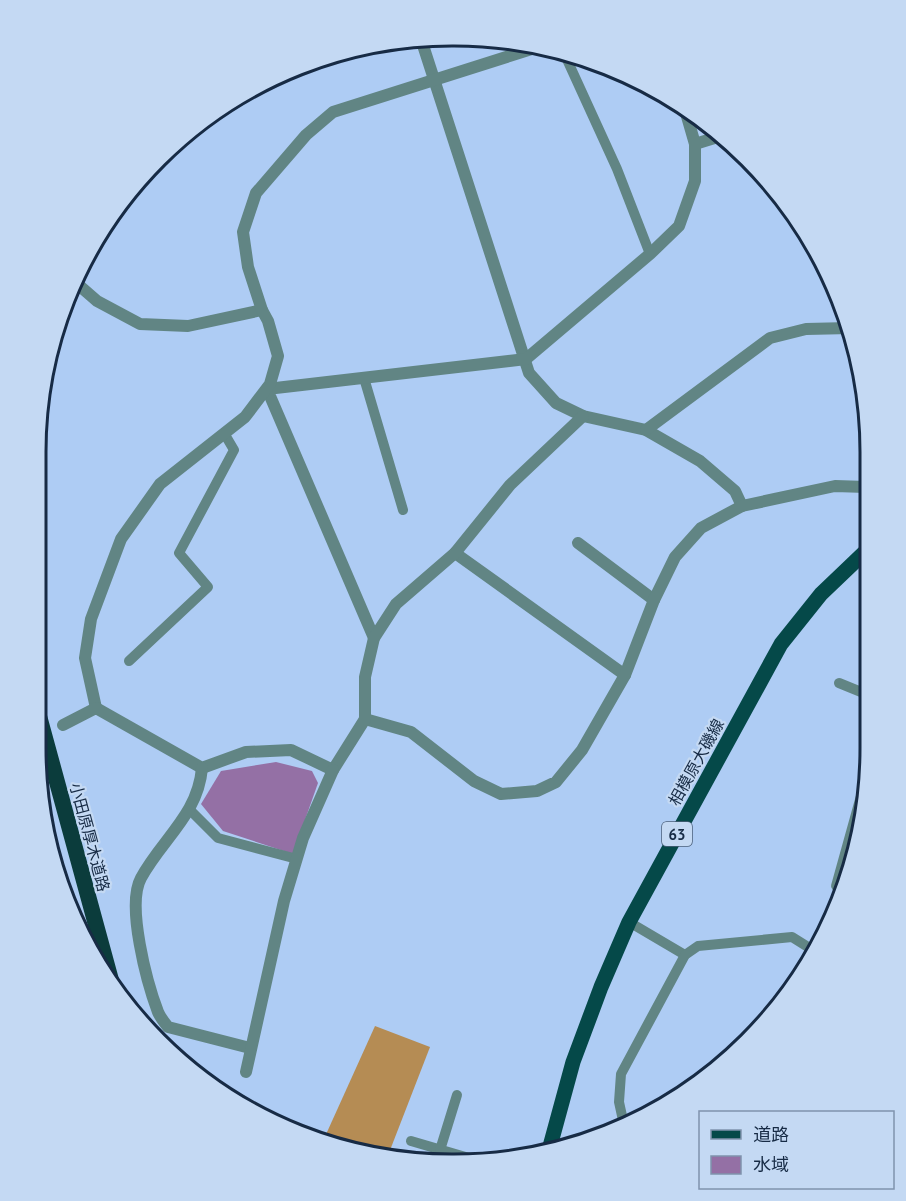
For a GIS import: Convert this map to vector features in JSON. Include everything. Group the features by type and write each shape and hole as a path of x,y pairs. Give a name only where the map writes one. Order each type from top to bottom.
{"highway":[{"name":"小田原厚木道路","path":"46,742 105,957"}],"main road":[{"name":"相模原大磯線","path":"551,1143 573,1062 601,987 629,922 781,644 821,594 860,557"}],"street":[{"path":"423,47 530,373 556,403 583,416 646,430 699,461 735,491 742,507"},
{"path":"333,770 291,750 246,752 202,768 96,708 85,658 91,619 121,539 160,484 245,417 270,384 279,356 248,267 243,232 256,193 306,135 333,112 522,52"},
{"path":"267,389 526,359 650,254 679,226 695,181 695,144 689,122"},
{"path":"695,144 711,139"},
{"path":"81,287 97,301 140,324 188,326 262,310"},
{"path":"646,430 770,338 806,329 840,328"},
{"path":"267,389 374,638"},
{"path":"246,1072 284,901 303,838 333,770 365,719 365,677 374,638 396,604 455,553 510,485 583,416"},
{"path":"365,719 411,732 474,781 501,794 537,791 556,782 582,750 625,675 654,600 675,557 701,528 742,507 835,486 860,487"},
{"path":"578,543 654,600"},
{"path":"455,553 625,675"},
{"path":"63,726 96,708"},
{"path":"202,768 201,785 190,810 140,879 135,900 139,942 158,1013 168,1027 250,1048"}],"lane":[{"path":"569,63 616,169 650,254"},
{"path":"364,378 403,510"},
{"path":"129,661 208,587 179,553 234,450 224,433"},
{"path":"839,683 860,691"},
{"path":"190,810 218,838 297,859"},
{"path":"838,880 850,835"},
{"path":"629,922 685,955"},
{"path":"622,1118 619,1102 621,1074 685,955 698,946 792,937 807,947"},
{"path":"440,1150 457,1095"},
{"path":"411,1141 454,1154"}],"shaded area":[{"path":"375,1026 430,1047 390,1150 326,1134"}],"water":[{"path":"276,762 312,771 318,783 293,854 223,831 201,804 221,771"}]}
